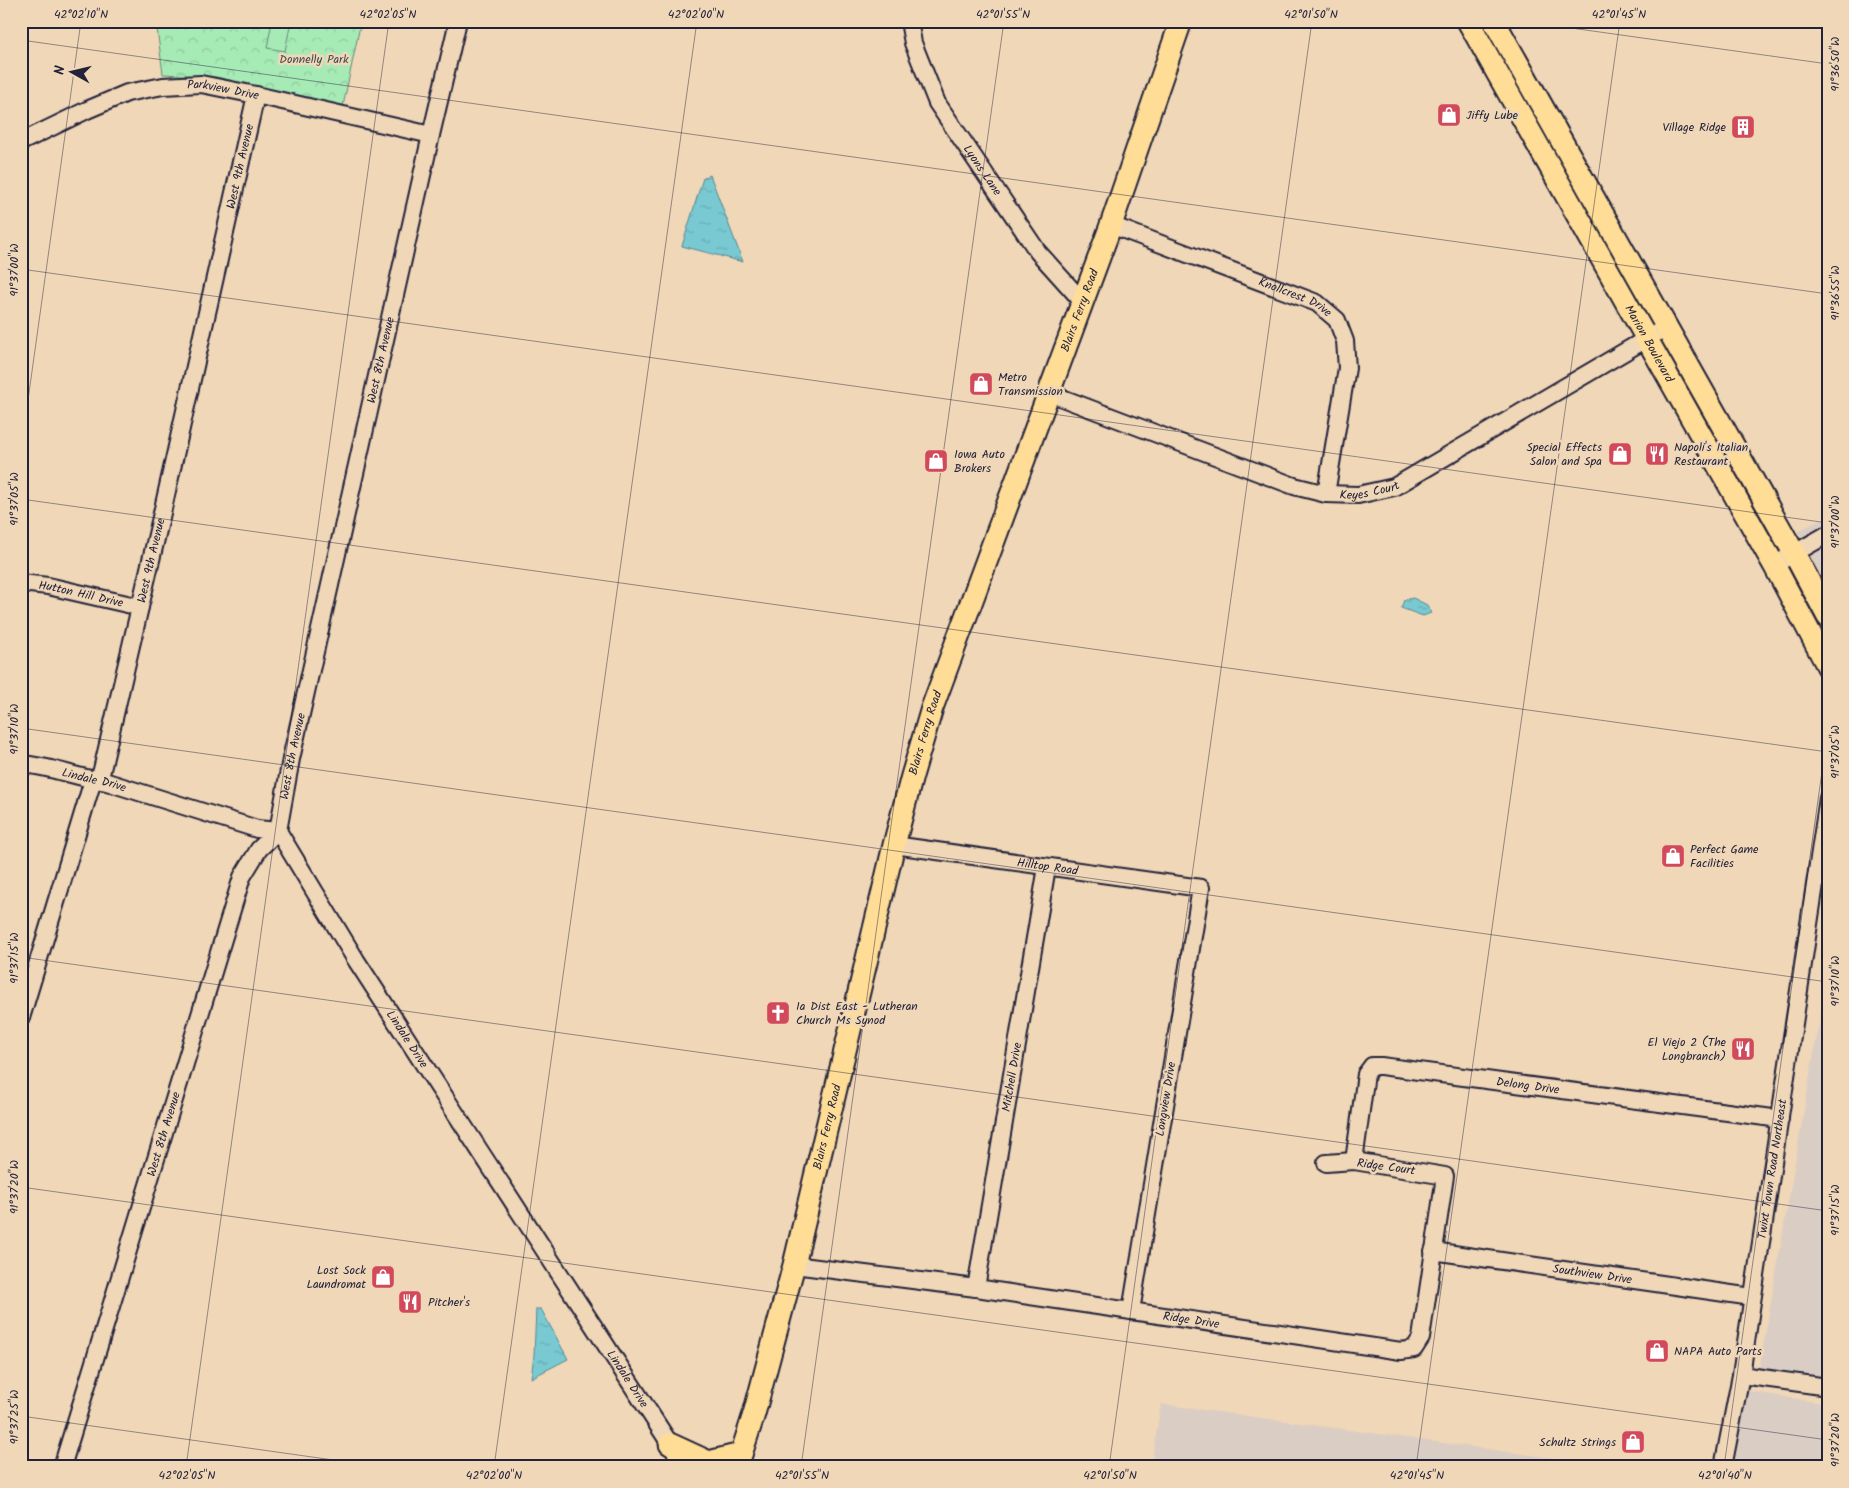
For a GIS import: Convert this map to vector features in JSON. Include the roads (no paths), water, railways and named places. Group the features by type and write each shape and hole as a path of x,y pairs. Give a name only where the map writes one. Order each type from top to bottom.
{"main road":[{"name":"Blairs Ferry Road","path":"739,1460 754,1414 794,1265 894,845 932,708 1111,225 1180,21"},
{"name":"Marion Boulevard","path":"1468,21 1774,565 1828,667"},
{"name":"Marion Boulevard","path":"1494,21 1665,328 1794,553 1828,617"},
{"path":"670,1444 709,1462 739,1460"},
{"path":"670,1444 678,1467"}],"street":[{"name":"West 8th Avenue","path":"62,1467 242,877 259,849 278,831 293,749 458,21"},
{"name":"Lyons Lane","path":"909,21 913,43 937,103 1038,252 1082,301"},
{"name":"Parkview Drive","path":"21,142 127,93 163,86 201,84 431,135"},
{"name":"West 9th Avenue","path":"21,1018 93,780 101,774 256,95"},
{"name":"Knollcrest Drive","path":"1111,225 1317,303 1337,320 1345,342 1347,368 1326,494"},
{"name":"Keyes Court","path":"1049,393 1294,486 1326,494 1358,495 1394,487 1665,328"},
{"path":"1774,565 1828,534"},
{"name":"Hutton Hill Drive","path":"21,583 48,586 140,607"},
{"name":"Lindale Drive","path":"21,764 60,770 93,780 107,782 257,829 278,831 356,960 685,1467"},
{"name":"Twixt Town Road Northeast","path":"1723,1467 1741,1375 1828,798"},
{"name":"Hilltop Road","path":"894,845 1201,888"},
{"name":"Mitchell Drive","path":"976,1288 1047,867"},
{"name":"Longview Drive","path":"1131,1311 1201,888"},
{"name":"Delong Drive","path":"1354,1161 1366,1074 1372,1066 1780,1120"},
{"name":"Ridge Court","path":"1326,1163 1354,1161 1446,1176"},
{"name":"Ridge Drive","path":"794,1265 976,1288 1401,1351 1414,1348 1421,1338 1446,1176"},
{"name":"Southview Drive","path":"1433,1251 1752,1297"},
{"path":"1741,1375 1828,1387"}],"water":[{"path":"710,175 743,262 682,246 703,178"},
{"path":"1413,598 1427,605 1431,613 1423,616 1401,608 1404,600"},
{"path":"536,1309 541,1309 568,1359 531,1378 534,1355"}],"place":[{"name":"Jiffy Lube","path":"1449,115"},
{"name":"Village Ridge","path":"1743,127"},
{"name":"Metro Transmission","path":"981,384"},
{"name":"Special Effects Salon and Spa","path":"1620,454"},
{"name":"Napoli's Italian Restaurant","path":"1657,454"},
{"name":"Iowa Auto Brokers","path":"936,461"},
{"name":"Perfect Game Facilities","path":"1673,856"},
{"name":"Ia Dist East - Lutheran Church Ms Synod","path":"778,1013"},
{"name":"El Viejo 2 (The Longbranch)","path":"1743,1049"},
{"name":"Lost Sock Laundromat","path":"383,1277"},
{"name":"Pitcher's","path":"410,1302"},
{"name":"NAPA Auto Parts","path":"1657,1351"},
{"name":"Schultz Strings","path":"1633,1442"}],"park label":[{"name":"Donnelly Park","path":"314,59"}]}
